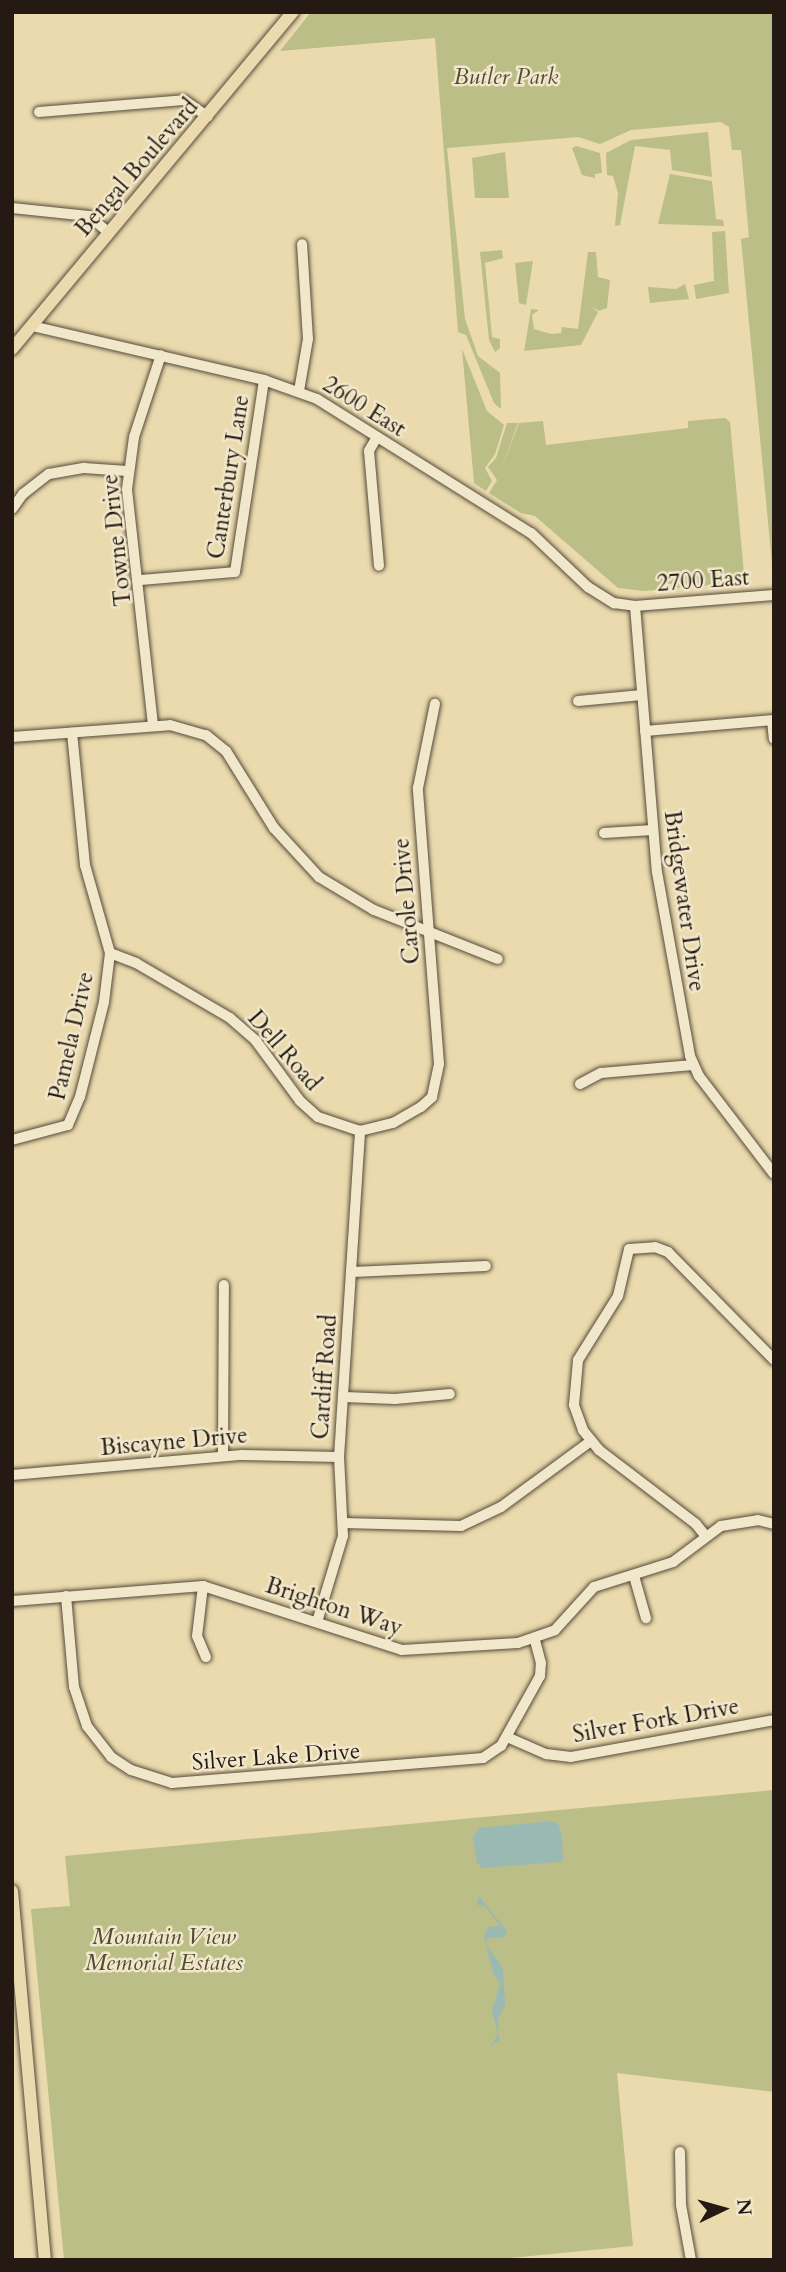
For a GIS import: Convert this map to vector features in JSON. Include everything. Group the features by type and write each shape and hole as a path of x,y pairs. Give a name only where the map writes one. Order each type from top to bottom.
{"main road":[{"name":"Bengal Boulevard","path":"12,349 293,12"},
{"path":"12,1891 45,2260"}],"street":[{"path":"39,112 184,100 208,117"},
{"path":"12,208 89,216 109,233"},
{"path":"299,391 308,339 302,244"},
{"name":"2600 East","path":"32,326 264,380 299,391 531,533 598,594 621,605 635,606"},
{"name":"Towne Drive","path":"153,725 127,471 161,355"},
{"name":"Canterbury Lane","path":"140,580 234,572 264,380"},
{"path":"377,437 369,451 379,566"},
{"path":"12,509 23,494 49,474 84,467 127,471"},
{"name":"2700 East","path":"635,606 774,595"},
{"name":"Bridgewater Drive","path":"635,606 661,903 693,1065 774,1174"},
{"path":"578,701 642,695"},
{"name":"Carole Drive","path":"360,1131 393,1123 432,1097 439,1064 418,788 435,704"},
{"path":"645,731 773,721 774,739"},
{"path":"12,737 153,725 189,728 206,735 226,751 274,828 318,877 374,910 498,959"},
{"name":"Pamela Drive","path":"12,1140 68,1125 95,1046 110,953 85,865 72,733"},
{"path":"604,834 653,830"},
{"name":"Dell Road","path":"110,953 207,1001 256,1041 300,1101 318,1117 360,1131"},
{"path":"580,1084 601,1073 693,1065"},
{"name":"Cardiff Road","path":"317,1622 341,1548 343,1523 339,1457 360,1131"},
{"path":"704,1534 696,1524 591,1441 574,1405 573,1376 586,1344 618,1296 629,1248 654,1247 668,1252 774,1360"},
{"path":"352,1272 486,1266"},
{"path":"223,1456 224,1285"},
{"path":"344,1397 395,1399 450,1394"},
{"path":"343,1523 439,1528 472,1522 501,1507 591,1441"},
{"name":"Biscayne Drive","path":"12,1475 223,1456 339,1457"},
{"name":"Brighton Way","path":"12,1601 204,1586 416,1652 535,1640 565,1622 594,1587 673,1562 704,1534 739,1521 774,1524"},
{"path":"634,1576 646,1618"},
{"path":"204,1586 197,1636 206,1657"},
{"name":"Silver Lake Drive","path":"66,1596 74,1687 87,1726 111,1757 151,1779 193,1784 472,1760 493,1753 507,1737 542,1670 535,1640"},
{"name":"Silver Fork Drive","path":"507,1737 546,1754 571,1757 774,1720"},
{"path":"680,2152 681,2205 691,2260"}],"green space":[{"name":"Butler Park","path":"311,12 774,12 774,585 741,239 749,237 741,150 732,150 729,127 721,122 631,130 600,144 578,137 447,148 465,319 478,356 500,373 501,409 494,403 466,335 458,332 435,38 280,51"},
{"path":"708,132 712,177 672,170 670,150 635,146 620,225 615,226 618,193 613,176 607,175 606,153 631,140"},
{"path":"576,146 600,153 602,173 595,174 595,178 582,175 572,148"},
{"path":"505,152 509,198 475,198 472,158"},
{"path":"670,174 712,181 716,219 723,220 724,226 658,224"},
{"path":"725,231 729,293 696,299 694,285 714,281 712,232"},
{"path":"502,250 503,258 485,263 492,337 500,339 500,348 495,352 489,340 480,252"},
{"path":"588,252 596,252 598,277 610,280 607,308 599,311 591,306 598,312 581,345 524,351 531,309 539,310 532,315 534,329 551,334 561,333 562,327 578,329"},
{"path":"533,261 526,305 519,303 515,263"},
{"path":"685,284 689,299 650,303 648,287 676,289"},
{"path":"462,349 487,411 504,425 495,454 485,468 492,481 486,491 474,483"},
{"path":"725,418 730,422 744,573 735,583 643,591 618,588 535,516 521,513 489,493 497,480 488,467 496,458 507,423 518,423 500,472 519,423 543,421 546,445 688,428 688,421"},
{"name":"Mountain View Memorial Estates","path":"774,1790 774,2092 617,2073 633,2246 490,2260 64,2260 31,1909 70,1906 65,1856"}],"water":[{"path":"553,1821 559,1825 563,1860 483,1868 477,1863 473,1836 479,1828"},
{"path":"479,1896 507,1931 504,1937 488,1938 486,1944 503,1968 505,2005 498,2018 499,2041 491,2046 498,2034 492,2010 500,1984 493,1973 484,1936 488,1927 500,1926 485,1906 477,1905"}]}
